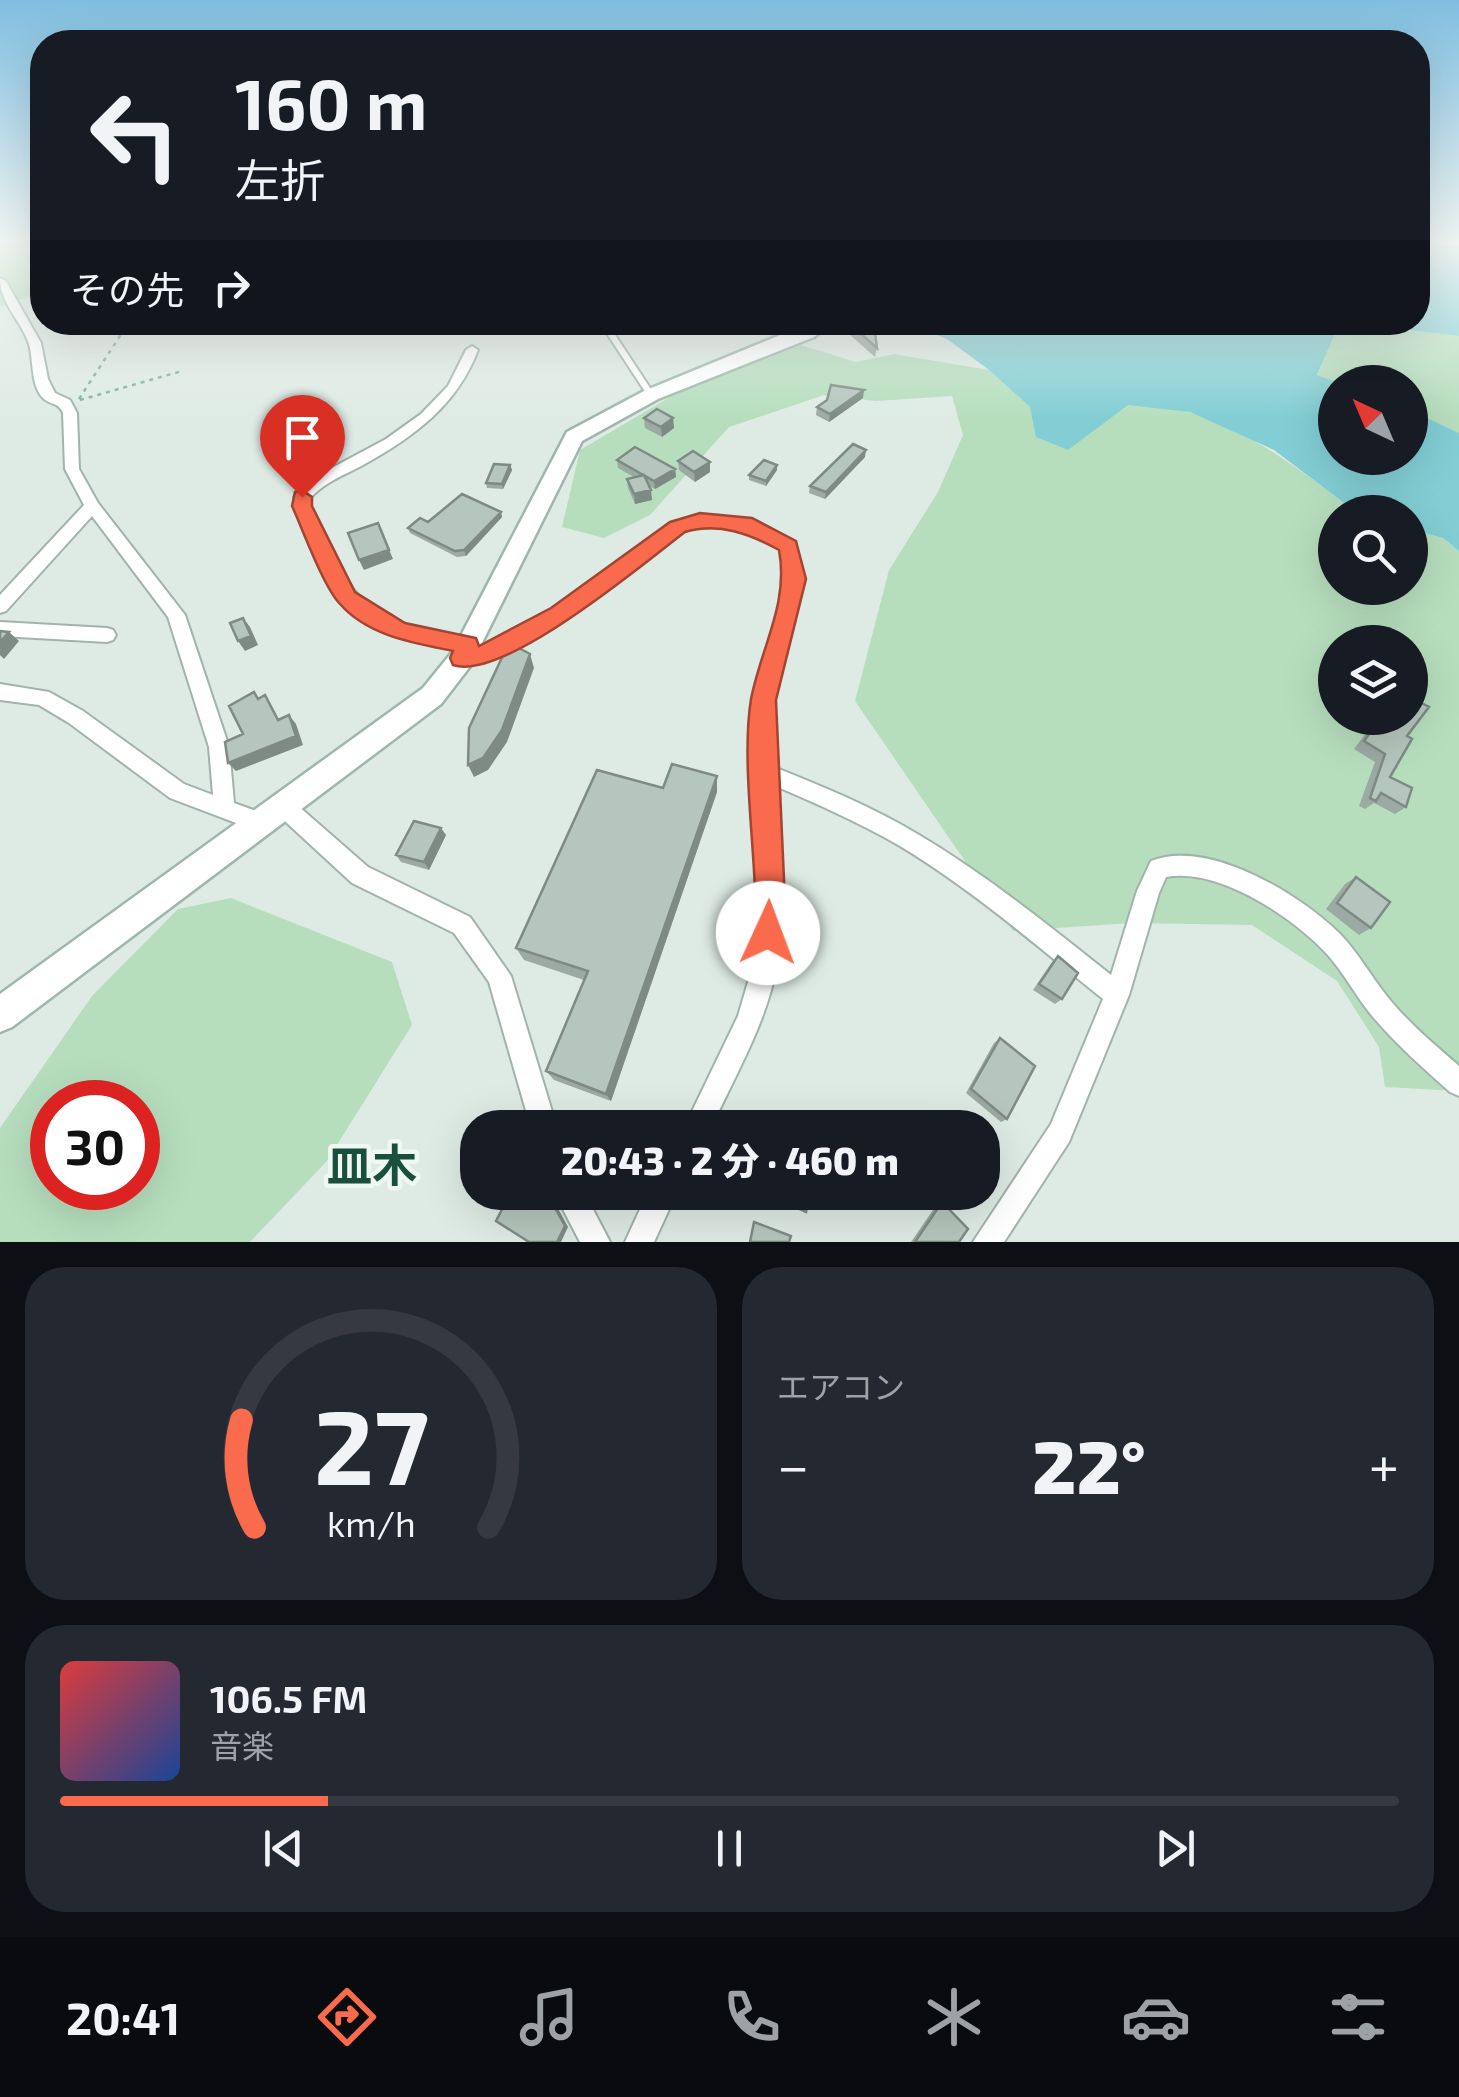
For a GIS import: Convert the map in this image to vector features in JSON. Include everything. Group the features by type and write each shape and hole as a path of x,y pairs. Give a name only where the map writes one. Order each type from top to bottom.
{"street":[{"path":"12,303 35,344 41,379 50,396 65,403 70,413 72,468 92,506 176,616 219,747 224,806"},
{"path":"0,1015 432,696 465,652 574,438 652,394 803,335"},
{"path":"472,350 452,393 428,415 368,455 320,480 302,497 302,506 347,598 380,622 476,657 508,644 559,614 678,527 700,520 752,526 789,546 795,579 764,700 763,772 770,902 766,965 748,1019 705,1110"},
{"path":"0,606 92,506"},
{"path":"0,576 25,578"},
{"path":"0,629 106,635"},
{"path":"0,692 42,698 76,717 177,791 260,822"},
{"path":"763,772 823,796 926,851 1010,910 1117,995"},
{"path":"282,805 360,875 462,925 500,976 539,1110"},
{"path":"988,1242 1060,1133 1117,995 1148,891 1159,868 1176,862 1210,869 1282,902 1327,936 1382,1008 1459,1082"},
{"path":"578,1210 596,1242"},
{"path":"639,1242 654,1210"}],"lane":[{"path":"612,335 652,394"}],"path":[{"path":"121,335 78,401 182,371"}],"green space":[{"path":"1430,333 1459,336 1459,433 1428,418 1428,365 1322,365 1335,335"},
{"path":"801,345 856,362 894,354 989,370 1030,407 1112,404 1174,408 1215,421 1278,456 1332,495 1318,495 1318,605 1428,605 1428,534 1443,538 1459,551 1459,1091 1385,1087 1379,1047 1337,981 1252,925 1131,923 1013,931 855,701 889,570 938,492 963,435 952,396 876,401 824,395 729,427 650,515 604,538 562,527 580,450 675,394"},
{"path":"231,898 392,962 412,1025 327,1161 250,1242 0,1242 0,1128 30,1085 30,1210 160,1210 160,1080 33,1080 92,996 178,909"}],"water":[{"path":"1430,303 1459,303 1459,336 1430,333"},
{"path":"937,335 1335,335 1318,365 1318,475 1428,475 1428,418 1459,433 1459,551 1443,538 1428,534 1428,495 1334,495 1274,450 1190,412 1128,405 1068,450 1036,437 1030,407 989,370"}],"building":[{"path":"862,335 875,335 877,348"},
{"path":"831,385 864,390 830,414 817,407 827,400"},
{"path":"657,409 673,418 661,427 644,418"},
{"path":"853,444 866,450 826,492 810,486"},
{"path":"635,447 675,469 654,481 617,460"},
{"path":"693,451 710,462 694,472 678,461"},
{"path":"764,460 777,465 766,481 749,475"},
{"path":"494,464 510,465 502,484 486,483"},
{"path":"644,475 651,490 634,494 627,479"},
{"path":"462,494 501,512 464,550 455,551 408,528 420,518 428,522"},
{"path":"378,523 389,550 359,560 348,533"},
{"path":"243,618 251,636 238,641 230,623"},
{"path":"519,648 530,654 502,730 483,758 468,765 469,728 505,651"},
{"path":"254,692 258,699 265,695 278,720 289,715 296,736 228,763 225,742 243,734 229,706"},
{"path":"1368,735 1408,735 1412,739 1390,777 1412,788 1406,807 1381,793 1376,801 1370,798 1385,754 1364,741"},
{"path":"672,764 717,776 606,1094 546,1071 588,971 516,948 597,770 663,788"},
{"path":"414,821 441,828 424,862 396,855"},
{"path":"1356,877 1390,902 1371,928 1337,903"},
{"path":"1058,956 1078,973 1062,999 1039,984"},
{"path":"1000,1038 1035,1066 1007,1119 971,1089"},
{"path":"502,1210 556,1210 565,1226 557,1242 529,1242 496,1221"},
{"path":"937,1210 950,1210 968,1229 959,1242 915,1242"},
{"path":"754,1222 791,1236 789,1242 750,1242"}],"district":[{"name":"皿木","path":"372,1166"}],"route":[{"path":"302,497 302,506 347,598 380,622 402,631 468,645 462,658 476,657 508,644 559,614 678,527 700,520 752,526 789,546 795,579 764,700 762,731 768,933"}]}
